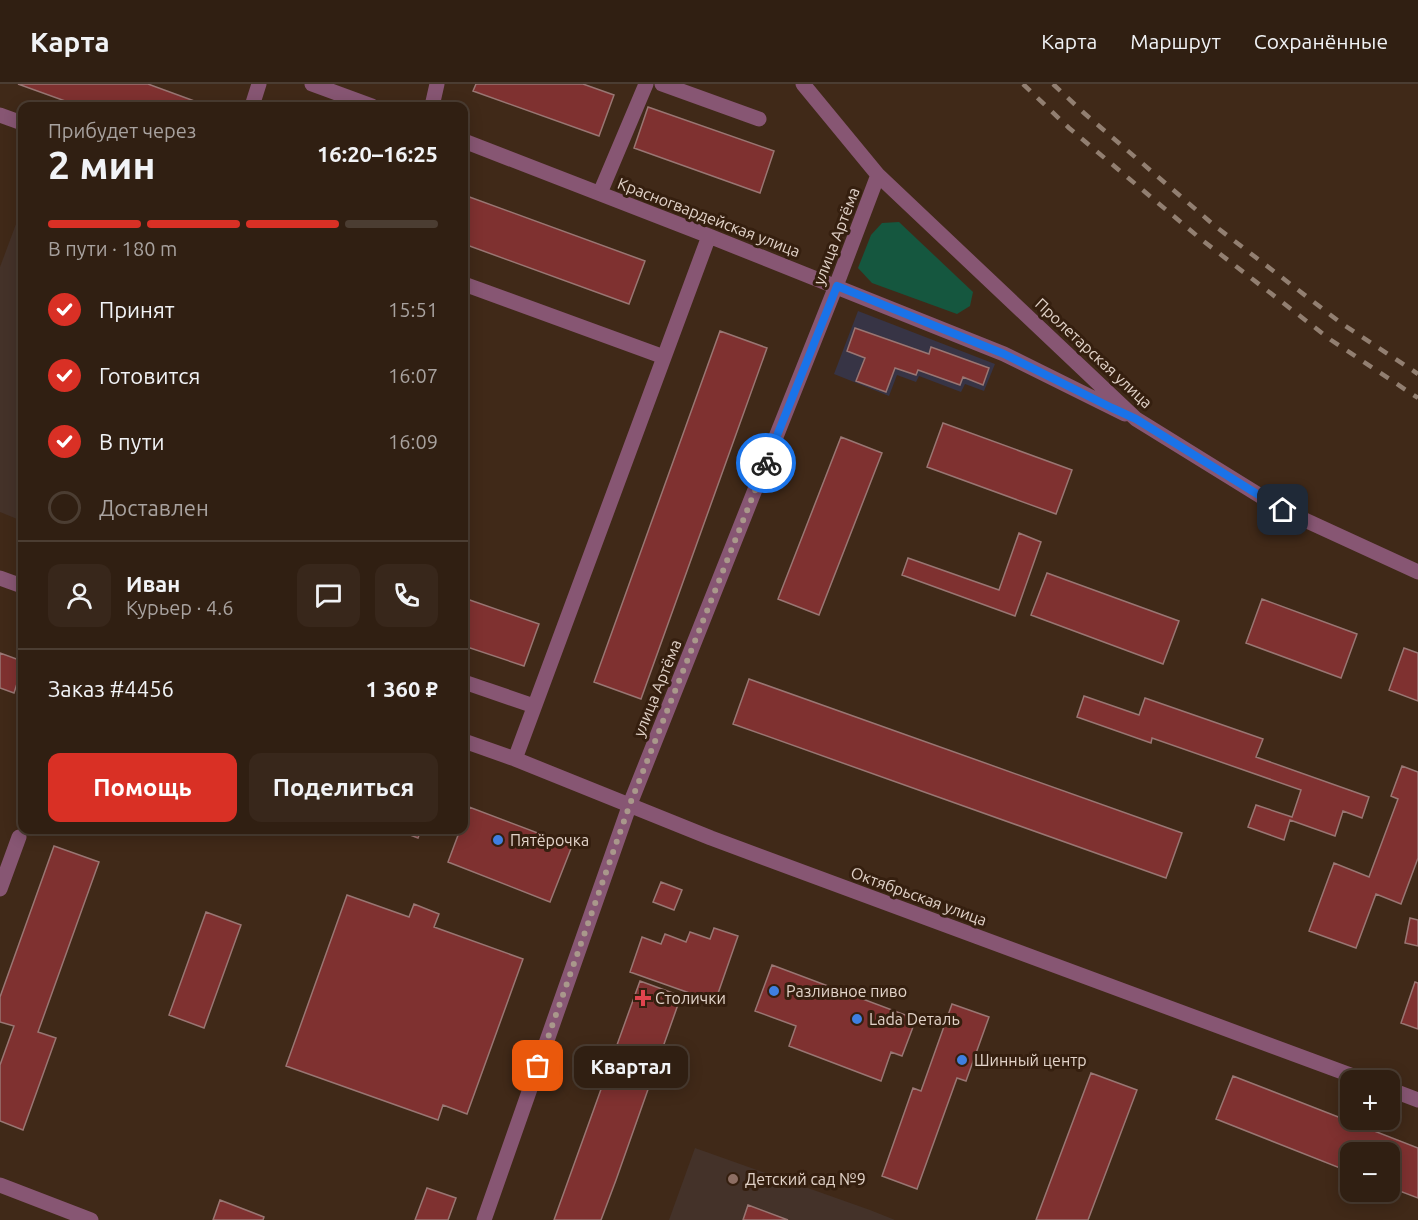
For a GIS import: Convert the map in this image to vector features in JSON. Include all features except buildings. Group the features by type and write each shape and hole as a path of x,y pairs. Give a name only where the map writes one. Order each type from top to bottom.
{"street":[{"path":"253,102 259,84"},
{"path":"312,84 361,102"},
{"path":"433,102 437,84"},
{"path":"600,193 646,84"},
{"path":"662,84 759,119"},
{"name":"Пролетарская улица","path":"803,84 878,175 1136,419 1283,510 1418,572"},
{"path":"0,115 18,122"},
{"name":"Красногвардейская улица","path":"468,143 837,286 1004,354 1136,419"},
{"name":"улица Артёма","path":"484,1220 630,804 837,286 878,175"},
{"path":"515,759 709,236"},
{"path":"468,285 664,357"},
{"path":"0,578 18,585"},
{"path":"468,683 534,706"},
{"name":"Октябрьская улица","path":"468,742 630,804 711,838 1340,1071"},
{"path":"0,889 19,837"},
{"path":"1400,1093 1418,1100"},
{"path":"0,1185 91,1220"}],"shaded area":[{"path":"18,219 18,519 0,512 0,267"},
{"path":"858,311 995,364 984,391 965,384 961,392 919,376 916,382 897,375 889,396 834,374"},
{"name":"Детский сад №9","path":"695,1148 870,1210 895,1220 669,1220"}],"green space":[{"path":"899,222 973,292 970,306 957,314 872,283 858,268 871,235 882,223"}],"railway":[{"path":"1023,84 1069,128 1202,240 1331,340 1418,398"},
{"path":"1053,84 1215,226 1341,323 1418,374"}],"way so far":[{"path":"538,1066 630,804 766,463"}],"place":[{"name":"Пятёрочка","path":"498,840"},
{"name":"Разливное пиво","path":"774,991"},
{"name":"Столички","path":"643,998"},
{"name":"Lada Dеталь","path":"857,1019"},
{"name":"Шинный центр","path":"962,1060"},
{"name":"Квартал","path":"538,1066"},
{"name":"Детский сад №9","path":"733,1179"}],"route":[{"path":"766,463 837,286 1004,354 1136,419 1283,510"}]}
